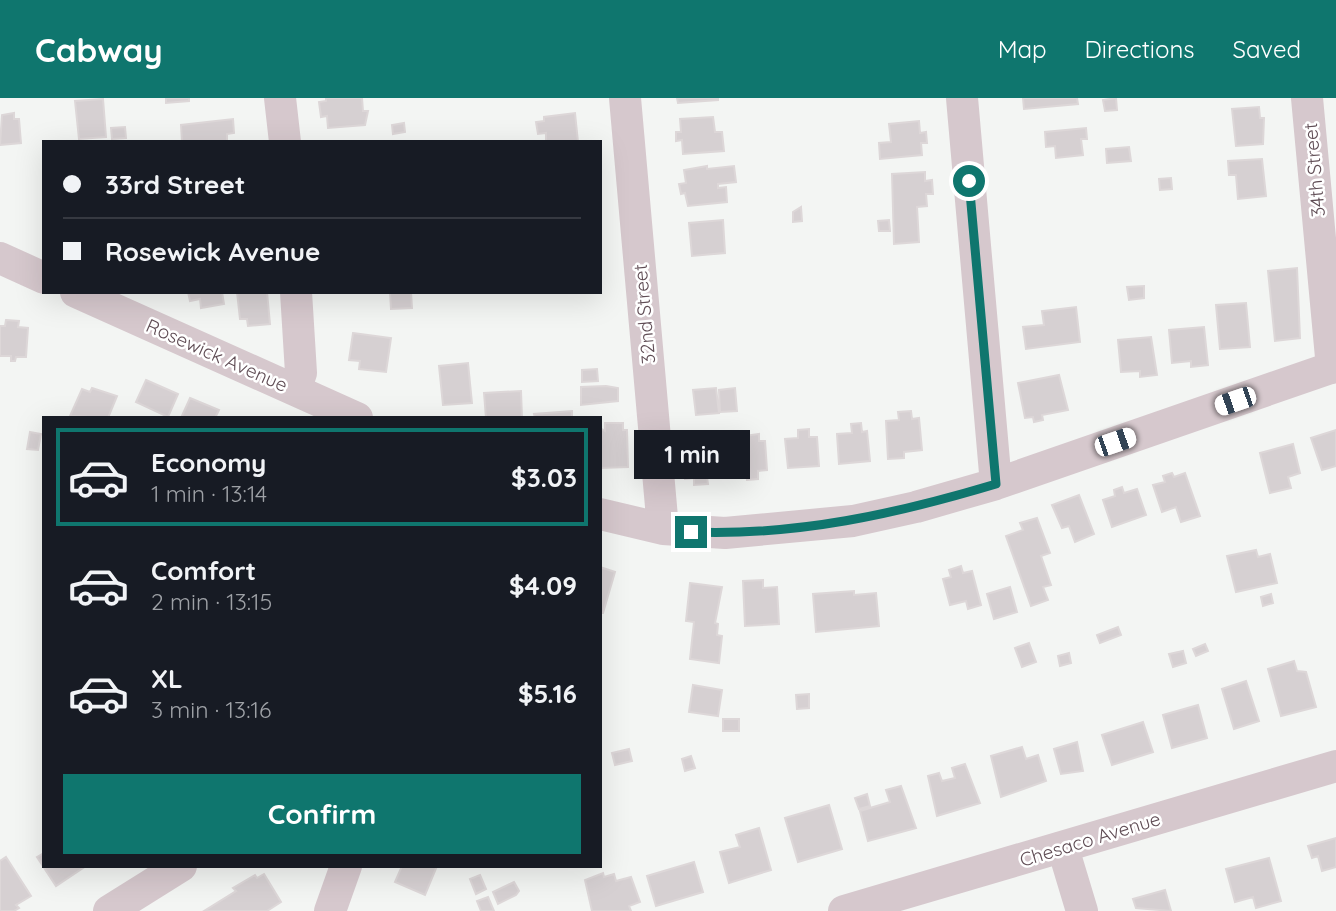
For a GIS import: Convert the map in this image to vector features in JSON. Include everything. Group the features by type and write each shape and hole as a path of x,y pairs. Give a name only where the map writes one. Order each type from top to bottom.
{"street":[{"path":"281,98 285,140"},
{"name":"32nd Street","path":"625,98 663,529"},
{"path":"962,98 996,484"},
{"name":"34th Street","path":"1307,98 1334,367"},
{"path":"0,258 42,277"},
{"name":"Rosewick Avenue","path":"80,294 353,416"},
{"path":"295,390 301,373 296,294"},
{"path":"602,514 663,529 752,533 853,521 916,508 996,484 1334,367"},
{"name":"Chesaco Avenue","path":"844,911 1336,766"},
{"path":"1063,848 1082,911"},
{"path":"109,911 178,868"},
{"path":"330,911 345,868"}],"building":[{"path":"166,98 189,98 189,101 166,103"},
{"path":"326,98 362,98 363,111 368,111 365,125 328,128 327,116 321,117 319,102 326,101"},
{"path":"677,98 718,98 718,100 678,103"},
{"path":"1023,98 1077,98 1078,104 1024,109"},
{"path":"1116,98 1117,110 1105,111 1103,100"},
{"path":"103,99 106,137 79,139 75,101"},
{"path":"1259,107 1260,118 1264,118 1263,144 1236,146 1232,109"},
{"path":"14,113 14,119 19,119 21,143 0,145 2,115"},
{"path":"575,113 578,140 546,140 546,133 538,134 536,122 544,121 544,117"},
{"path":"713,117 715,132 722,132 724,151 683,154 682,140 676,141 676,132 681,132 680,119"},
{"path":"233,119 234,133 227,134 227,140 182,140 181,125"},
{"path":"919,121 920,133 926,132 927,143 921,143 922,155 880,159 879,143 891,142 889,124"},
{"path":"404,123 405,132 393,134 392,125"},
{"path":"125,127 126,138 112,139 111,128"},
{"path":"1086,128 1087,139 1081,139 1083,155 1056,158 1055,146 1046,147 1045,132"},
{"path":"1129,147 1131,161 1107,163 1106,149"},
{"path":"1262,159 1266,196 1238,199 1236,175 1229,175 1228,161"},
{"path":"707,166 707,169 734,166 736,182 718,184 718,188 726,187 727,202 688,206 685,193 681,194 679,184 686,183 684,170"},
{"path":"925,172 925,181 932,180 933,194 926,194 927,206 917,207 919,242 894,244 892,174"},
{"path":"1171,178 1172,189 1160,190 1159,179"},
{"path":"801,207 802,221 793,222 793,212"},
{"path":"723,220 725,253 692,256 689,223"},
{"path":"889,220 890,231 879,231 878,221"},
{"path":"1297,268 1300,338 1275,341 1268,271"},
{"path":"1144,286 1144,298 1129,300 1127,287"},
{"path":"188,294 222,294 224,304 201,308 200,299 190,301"},
{"path":"237,294 267,294 270,324 248,326 247,319 240,319"},
{"path":"390,294 411,294 412,308 391,309"},
{"path":"1246,303 1250,347 1220,349 1216,305"},
{"path":"1076,307 1080,342 1026,349 1023,327 1044,325 1042,311"},
{"path":"6,320 19,321 18,327 28,328 26,357 16,357 15,361 11,361 11,356 0,356 0,326 5,326"},
{"path":"1204,327 1208,365 1191,367 1191,361 1172,363 1169,330"},
{"path":"353,333 391,338 386,372 359,369 360,361 349,360"},
{"path":"1151,337 1157,375 1140,377 1140,371 1121,372 1118,340"},
{"path":"468,363 472,403 443,405 439,366"},
{"path":"597,369 598,381 582,382 582,370"},
{"path":"1059,375 1068,410 1042,415 1043,420 1034,422 1033,417 1025,418 1018,383"},
{"path":"146,380 178,394 168,416 136,402"},
{"path":"581,387 618,388 618,401 581,405"},
{"path":"92,388 117,396 109,416 70,416 82,389 90,392"},
{"path":"716,388 719,413 696,415 693,390"},
{"path":"735,388 737,411 720,412 719,390"},
{"path":"521,391 522,416 486,416 484,393"},
{"path":"190,398 219,410 216,416 182,416"},
{"path":"572,411 572,416 534,414"},
{"path":"911,411 912,419 919,418 922,450 904,452 904,458 888,459 886,421 899,420 898,412"},
{"path":"605,423 623,423 623,430 627,430 628,467 602,468 602,429 605,431"},
{"path":"861,423 862,432 867,431 870,461 839,464 837,434 852,433 851,424"},
{"path":"809,429 809,437 817,437 819,466 788,468 785,439 798,438 798,430"},
{"path":"1336,430 1336,466 1322,470 1311,438"},
{"path":"30,432 41,434 38,450 27,449"},
{"path":"759,434 759,441 765,441 767,470 758,471 758,479 747,480 746,472 736,473 733,443 745,443 744,436"},
{"path":"712,442 716,476 707,477 708,484 694,485 694,478 685,479 683,449"},
{"path":"1293,444 1300,473 1288,477 1291,488 1270,493 1260,453"},
{"path":"1172,473 1174,477 1185,473 1200,516 1181,522 1176,507 1162,512 1153,485 1165,482 1163,476"},
{"path":"1122,487 1124,493 1137,489 1146,515 1112,527 1103,500 1115,496 1114,490"},
{"path":"1079,495 1094,534 1075,542 1069,526 1062,528 1052,505"},
{"path":"1037,518 1050,553 1041,556 1051,585 1043,587 1048,600 1031,606 1006,536 1023,530 1020,523"},
{"path":"1256,550 1258,557 1270,554 1277,583 1236,592 1227,556"},
{"path":"961,566 963,573 972,571 981,605 968,609 966,601 950,605 943,579 951,577 949,570"},
{"path":"602,568 615,572 602,613"},
{"path":"763,580 763,588 777,587 779,624 745,626 743,581"},
{"path":"690,583 722,587 715,623 718,624 717,635 722,636 719,663 690,659 694,622 686,621"},
{"path":"1010,587 1017,612 994,619 987,594"},
{"path":"854,591 854,595 876,593 879,626 816,632 813,594"},
{"path":"1271,594 1273,603 1263,606 1261,597"},
{"path":"1118,627 1121,635 1100,643 1097,635"},
{"path":"1029,643 1036,662 1022,667 1015,648"},
{"path":"1205,644 1208,651 1196,656 1193,649"},
{"path":"1183,651 1186,663 1173,667 1169,654"},
{"path":"1069,653 1071,663 1060,666 1058,656"},
{"path":"1294,661 1297,671 1306,672 1316,707 1281,716 1268,669"},
{"path":"1246,681 1259,721 1234,729 1222,689"},
{"path":"693,685 722,690 718,716 689,712"},
{"path":"809,694 809,708 797,709 796,695"},
{"path":"1198,705 1207,738 1172,748 1163,715"},
{"path":"723,719 739,719 739,731 723,731"},
{"path":"1143,722 1153,752 1112,765 1102,735"},
{"path":"1077,742 1083,771 1061,774 1054,749"},
{"path":"1022,747 1026,759 1038,755 1046,781 1001,797 991,756"},
{"path":"629,749 632,761 615,765 612,753"},
{"path":"691,756 695,768 685,771 682,759"},
{"path":"965,764 980,803 937,816 928,776 939,773 942,781 955,778 952,768"},
{"path":"901,786 916,828 868,841 860,811 890,802 886,790"},
{"path":"867,794 870,806 859,809 855,798"},
{"path":"829,805 842,849 798,862 785,818"},
{"path":"759,828 771,870 729,883 720,852 740,847 736,835"},
{"path":"1336,838 1336,867 1322,871 1318,856 1312,858 1308,846"},
{"path":"6,857 31,896 16,905 19,908 14,911 0,911 0,861"},
{"path":"1269,858 1281,901 1256,908 1253,897 1235,902 1226,869"},
{"path":"694,862 703,892 656,906 647,876"},
{"path":"44,868 83,868 56,886"},
{"path":"401,868 436,868 425,895 395,882"},
{"path":"603,873 604,877 614,874 616,881 631,877 640,902 629,906 631,911 592,911 585,880"},
{"path":"264,874 281,902 267,911 204,911 236,891 233,888 255,875 257,878"},
{"path":"480,875 486,889 476,894 470,879"},
{"path":"514,882 519,891 498,904 493,892"},
{"path":"1165,890 1171,911 1136,908 1133,899"},
{"path":"488,897 494,911 481,911 477,901"}],"route":[{"path":"691,532 752,533 822,526 916,508 996,484 969,181"}]}
